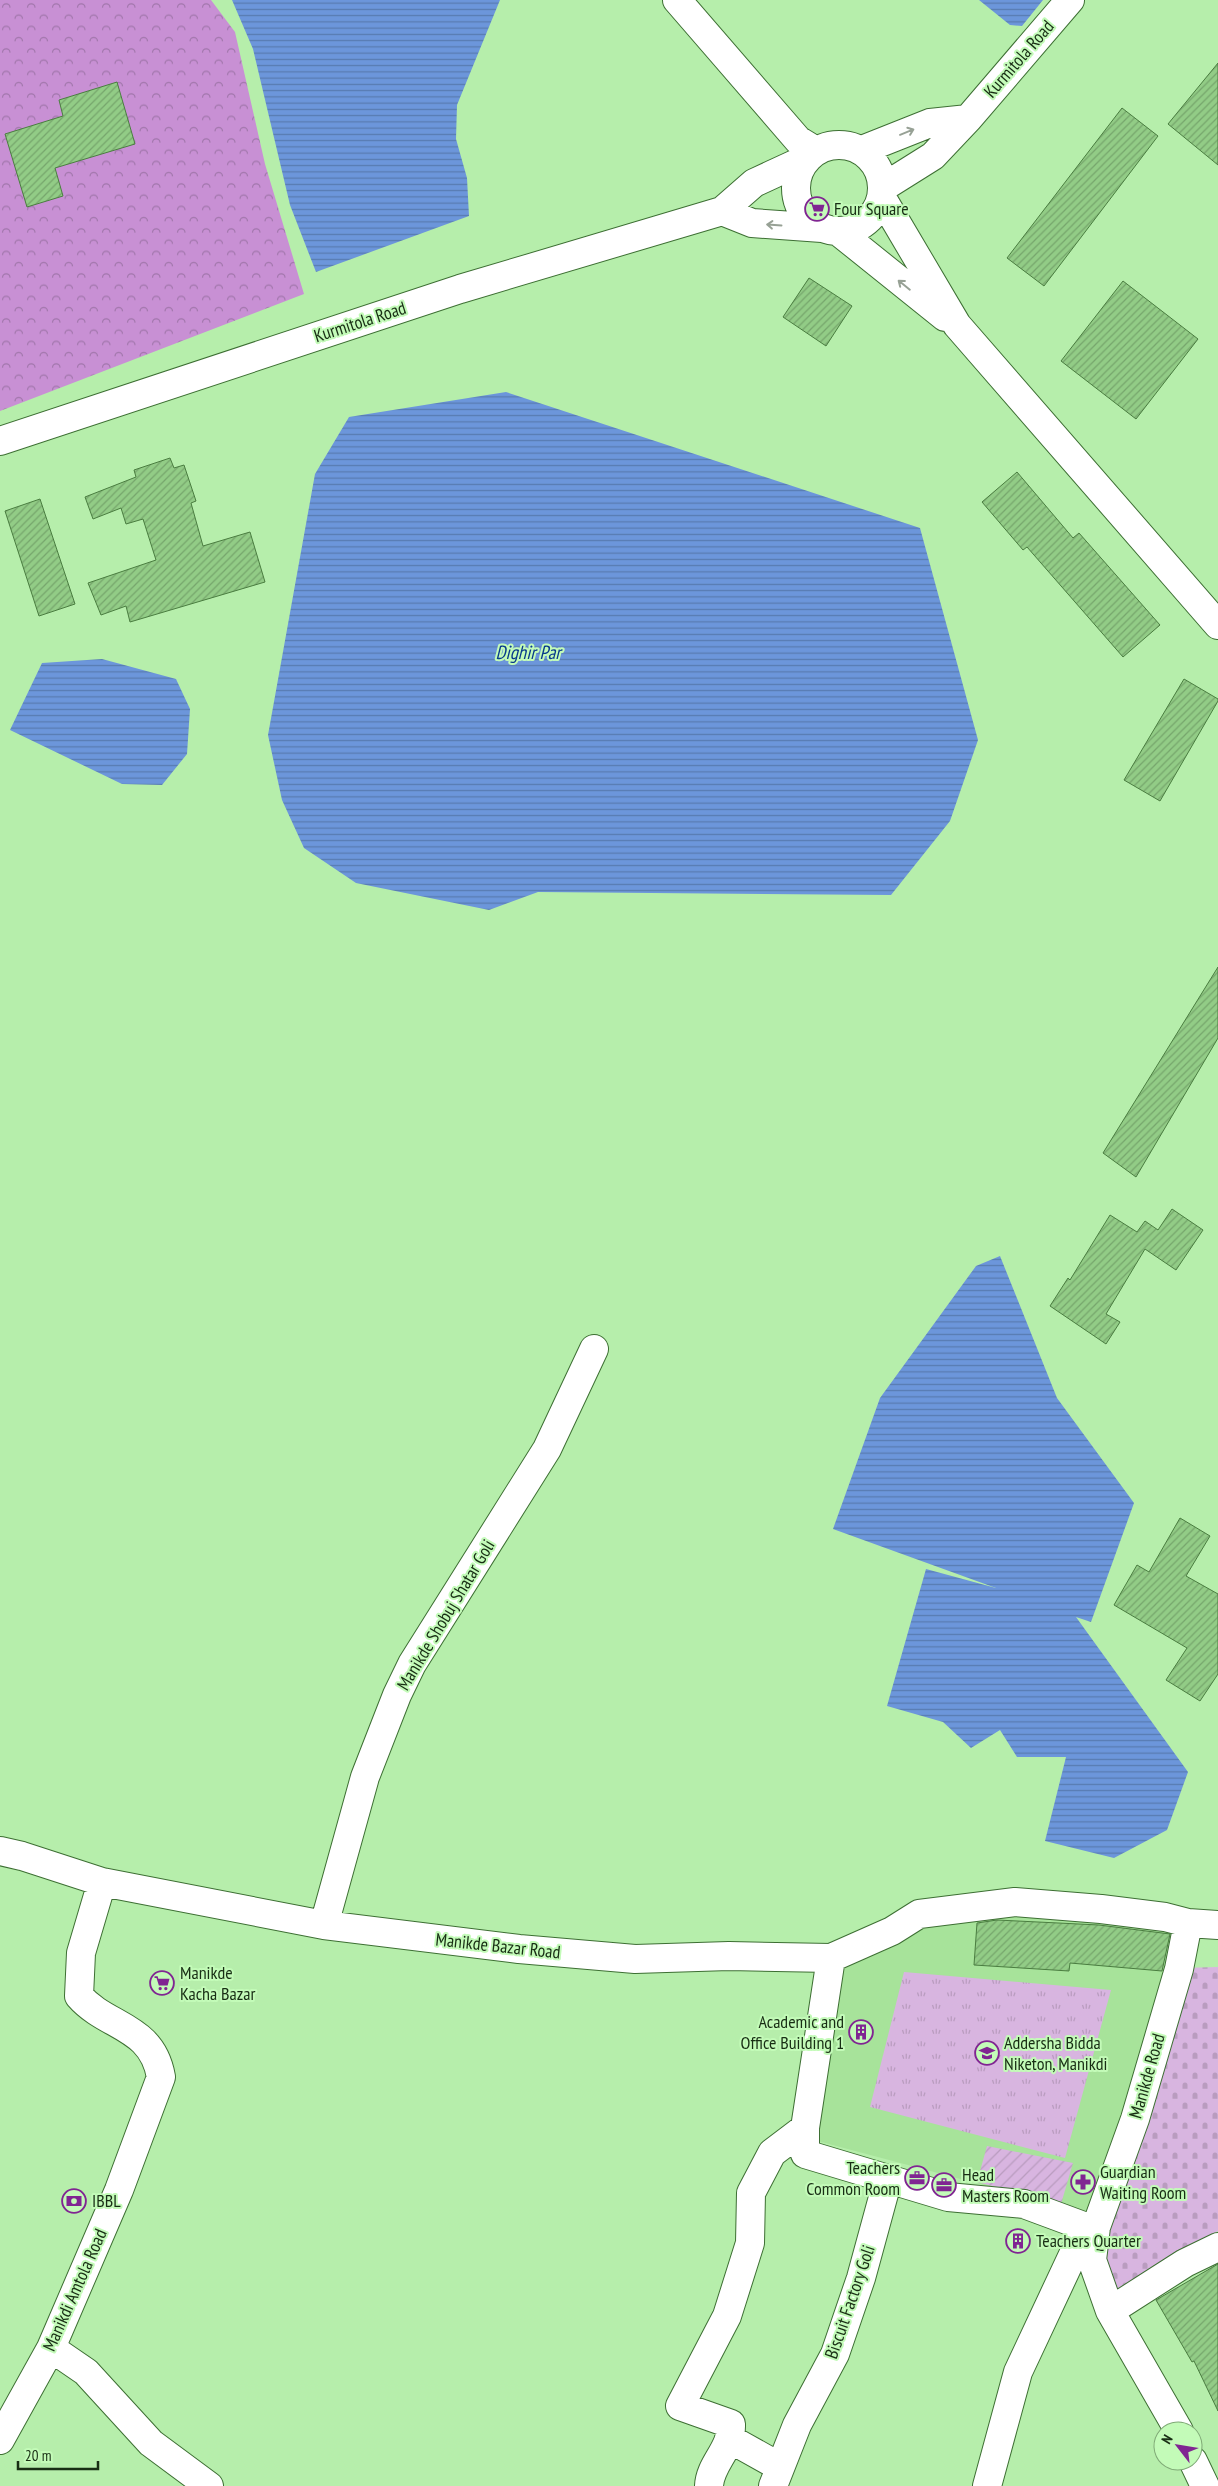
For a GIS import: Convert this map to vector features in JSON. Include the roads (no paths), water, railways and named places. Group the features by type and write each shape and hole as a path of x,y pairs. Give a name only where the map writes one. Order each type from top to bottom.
{"street":[{"path":"677,0 812,154"},
{"name":"Kurmitola Road","path":"882,193 933,156 968,119 1070,0"},
{"path":"862,150 930,123 968,119"},
{"path":"882,193 878,208 868,220 854,229 830,230 752,223 722,211 754,183 834,144 853,146 862,150 878,168 882,193 956,325"},
{"path":"812,154 798,172 795,189 799,205 808,219 830,230 956,325 1218,625"},
{"name":"Kurmitola Road","path":"0,441 460,289 722,211"},
{"name":"Manikde Shobuj Shatar Goli","path":"324,1925 365,1777 397,1695 412,1664 547,1449 594,1349"},
{"name":"Manikde Bazar Road","path":"0,1851 22,1856 102,1882 324,1925 518,1949 636,1960 729,1956 831,1958 892,1931 919,1914 1015,1902 1101,1909 1165,1917 1188,1923"},
{"name":"Manikdi Amtola Road","path":"0,2440 51,2348 119,2190 161,2077 159,2063 150,2048 139,2037 86,2004 79,1996 81,1953 102,1882"},
{"path":"1188,1923 1218,1925"},
{"name":"Manikde Road","path":"1173,2421 1110,2311 1092,2260 1091,2227 1135,2119 1179,1969 1188,1923"},
{"path":"831,1958 805,2128 805,2154 948,2197 1024,2204 1091,2227 1018,2372 987,2486"},
{"path":"709,2486 715,2468 730,2439 731,2424 680,2406 727,2316 750,2243 751,2193 772,2152 805,2128"},
{"name":"Biscuit Factory Goli","path":"777,2476 796,2426 835,2354 861,2278 888,2179"},
{"path":"1110,2311 1185,2263 1218,2247"},
{"path":"51,2348 86,2372 151,2443 209,2486"},
{"path":"730,2439 777,2476"},
{"path":"1198,2471 1205,2486"}],"water":[{"path":"232,0 500,0 457,105 456,139 467,178 469,216 316,272 290,205 253,49"},
{"path":"979,0 1043,0 1022,26 1010,25"},
{"name":"Dighir Par","path":"506,392 920,528 978,740 950,821 891,895 538,892 489,910 356,883 304,848 282,800 268,735 315,474 349,417"},
{"path":"102,659 176,679 190,709 187,754 162,785 122,784 10,730 42,663"},
{"path":"1000,1256 1057,1398 1134,1503 1091,1622 1076,1617 1188,1772 1167,1830 1114,1858 1045,1841 1066,1757 1017,1757 1000,1730 971,1748 943,1722 887,1706 926,1569 996,1588 833,1529 880,1398 976,1266"}],"place":[{"name":"Four Square","path":"817,209"},
{"name":"Manikde Kacha Bazar","path":"162,1983"},
{"name":"Academic and Office Building 1","path":"861,2032"},
{"name":"Addersha Bidda Niketon, Manikdi","path":"987,2053"},
{"name":"Teachers Common Room","path":"917,2178"},
{"name":"Guardian Waiting Room","path":"1083,2182"},
{"name":"Head Masters Room","path":"944,2185"},
{"name":"IBBL","path":"74,2201"},
{"name":"Teachers Quarter","path":"1018,2241"}]}
